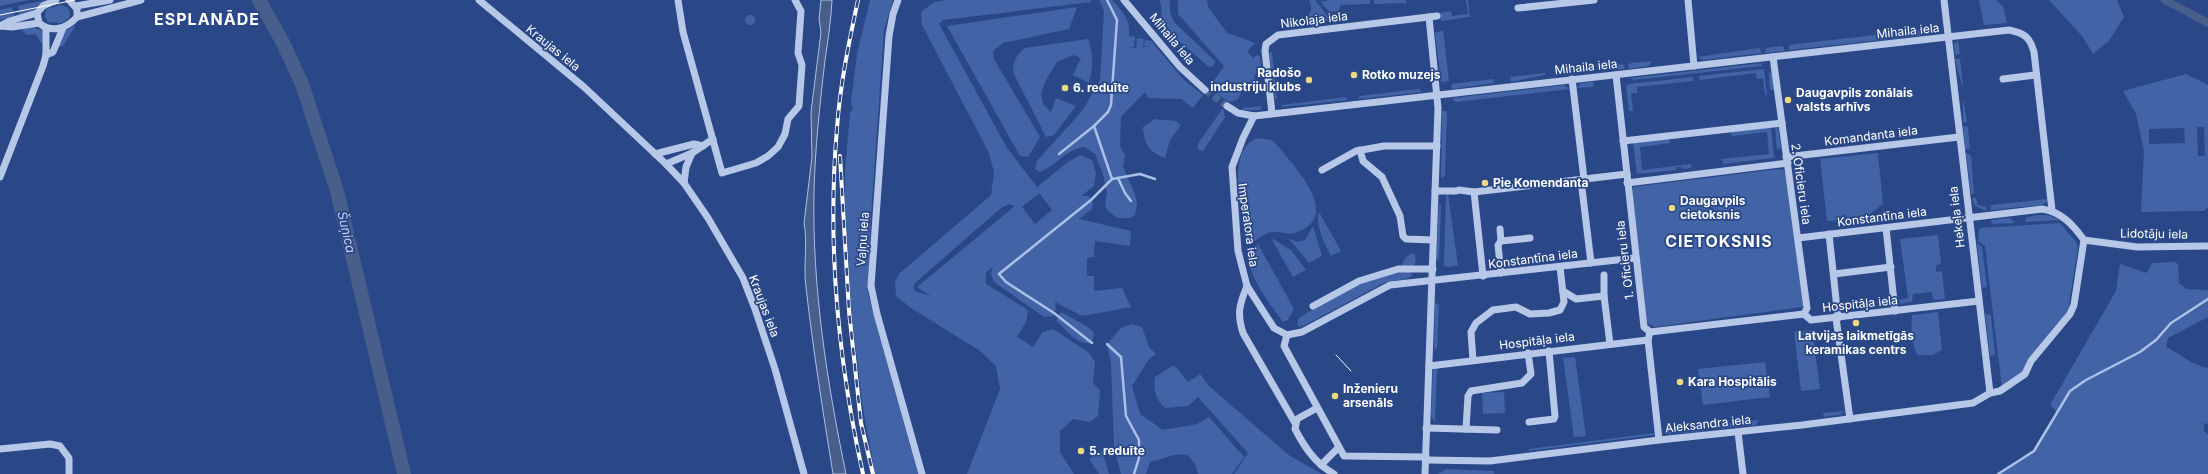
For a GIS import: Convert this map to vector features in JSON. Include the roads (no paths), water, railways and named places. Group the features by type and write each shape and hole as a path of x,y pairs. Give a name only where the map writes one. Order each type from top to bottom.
{"street":[{"path":"0,26 10,21 37,13 43,6 54,0"},
{"path":"69,0 76,6 77,17"},
{"path":"76,6 110,0"},
{"path":"46,55 53,52 63,28 77,17 141,0"},
{"name":"Kraujas iela","path":"479,0 584,87 666,164 684,183 726,247 743,278 765,339 804,474"},
{"path":"678,0 683,32 722,173 756,163 768,156 778,147 785,134 788,119 799,106 802,65 798,53 801,11 795,0"},
{"name":"Vaļņu iela","path":"898,0 892,14 889,36 871,286 877,314 922,474"},
{"name":"Mihaila iela","path":"1124,0 1180,67 1205,90"},
{"path":"1518,8 1594,0"},
{"path":"1688,0 1694,66"},
{"path":"1944,0 1949,37"},
{"path":"37,13 39,23 46,28 63,28"},
{"name":"Nikolaja iela","path":"1272,113 1266,44 1278,35 1437,16"},
{"path":"1425,474 1437,146 1437,95 1429,17"},
{"path":"0,26 12,27 39,23"},
{"path":"0,177 46,55 46,28"},
{"name":"Mihaila iela","path":"1227,106 1238,113 1254,116 2009,30 2023,33 2031,40 2034,52 2035,75 2052,210"},
{"name":"Hekeļa iela","path":"1949,37 1968,218 1990,393"},
{"name":"2. Oficieru iela","path":"1774,57 1807,308 1804,314"},
{"name":"1. Oficieru iela","path":"1616,75 1635,258 1644,327 1649,336 1659,440"},
{"path":"2003,79 2035,75"},
{"path":"1572,79 1591,263"},
{"name":"Imperatora iela","path":"1254,116 1240,145 1232,167 1231,179 1238,251 1247,286 1274,328 1287,335"},
{"path":"1623,141 1782,123"},
{"name":"Komandanta iela","path":"1627,182 1959,137"},
{"path":"666,164 692,153 713,139"},
{"path":"655,154 694,144 703,146"},
{"path":"1322,170 1360,150 1384,146 1437,146"},
{"path":"1360,150 1363,161 1382,177 1400,216 1403,236 1406,239 1433,240"},
{"path":"684,183 686,167 692,153"},
{"path":"1435,191 1474,192 1627,174"},
{"path":"1474,192 1483,276"},
{"path":"1968,218 2042,209 2052,210 2069,221 2084,240"},
{"name":"Konstantīna iela","path":"1798,238 1968,218"},
{"path":"1886,228 1896,311"},
{"path":"1500,229 1501,241 1498,245 1501,274"},
{"path":"1829,234 1837,318 1850,418"},
{"path":"1501,241 1530,238"},
{"name":"Lidotāju iela","path":"2084,240 2137,247 2208,246"},
{"name":"Aleksandra iela","path":"1338,448 1344,456 1490,461 1973,403 1990,393 2000,391 2025,374 2032,361 2070,314 2074,305 2084,240"},
{"name":"Konstantīna iela","path":"1433,281 1635,258"},
{"path":"1473,360 1471,332 1484,316 1493,310 1516,307 1530,314 1555,312 1560,310 1564,302 1560,267"},
{"path":"1834,274 1891,267"},
{"path":"1313,306 1366,279 1398,269 1433,269"},
{"path":"1604,275 1604,296 1610,344"},
{"path":"1321,465 1338,448 1284,346 1287,335 1302,332 1390,285 1433,281"},
{"path":"1247,286 1241,301 1238,317 1243,333 1295,424 1295,428 1305,449 1321,465 1334,474"},
{"path":"1563,291 1576,299 1604,296"},
{"name":"Hospitāļa iela","path":"1429,366 1610,344 1649,336 1804,314 1811,320 1978,301"},
{"path":"1529,422 1554,419 1555,416 1549,351"},
{"path":"1466,429 1468,396 1471,391 1522,383 1531,374 1528,354"},
{"path":"1295,424 1301,416 1317,408"},
{"path":"1426,428 1497,430"},
{"path":"1738,432 1743,474"},
{"path":"0,449 50,444 60,446 69,458 69,474"}],"waterway":[{"name":"Šuņica","path":"259,0 283,43 302,84 337,191 404,474"},
{"path":"1092,343 1054,313 1006,282 999,274 1091,200 1112,179 1094,126 1108,112 1111,105 1117,20 1107,0"},
{"path":"2165,0 2208,23"},
{"path":"1059,154 1094,126"},
{"path":"1112,179 1140,174 1155,179"},
{"path":"1118,178 1125,193 1131,201"},
{"path":"1998,474 2034,451 2070,391 2086,380 2140,352 2156,340 2171,323 2208,299"},
{"path":"1107,344 1121,357 1126,416 1139,440 1139,458 1134,474"}],"tunnel":[{"path":"1205,90 1227,106"}],"tram line":[{"path":"0,15 75,0"},
{"path":"1336,355 1351,371"}],"railway":[{"path":"858,0 845,64 838,112 833,215 834,259 841,345 854,431 863,474"},
{"path":"840,156 849,311 861,423 873,474"}],"place":[{"name":"Rotko muzejs","path":"1354,75"},
{"name":"Radošo industriju klubs","path":"1309,80"},
{"name":"6. reduīte","path":"1065,88"},
{"name":"Daugavpils zonālais valsts arhīvs","path":"1788,100"},
{"name":"Pie Komendanta","path":"1485,183"},
{"name":"Daugavpils cietoksnis","path":"1672,208"},
{"name":"Latvijas laikmetīgās keramikas centrs","path":"1856,323"},
{"name":"Kara Hospitālis","path":"1680,382"},
{"name":"Inženieru arsenāls","path":"1335,396"},
{"name":"5. reduīte","path":"1081,451"}],"district":[{"name":"ESPLANĀDE","path":"207,19"},
{"name":"CIETOKSNIS","path":"1719,241"}]}
